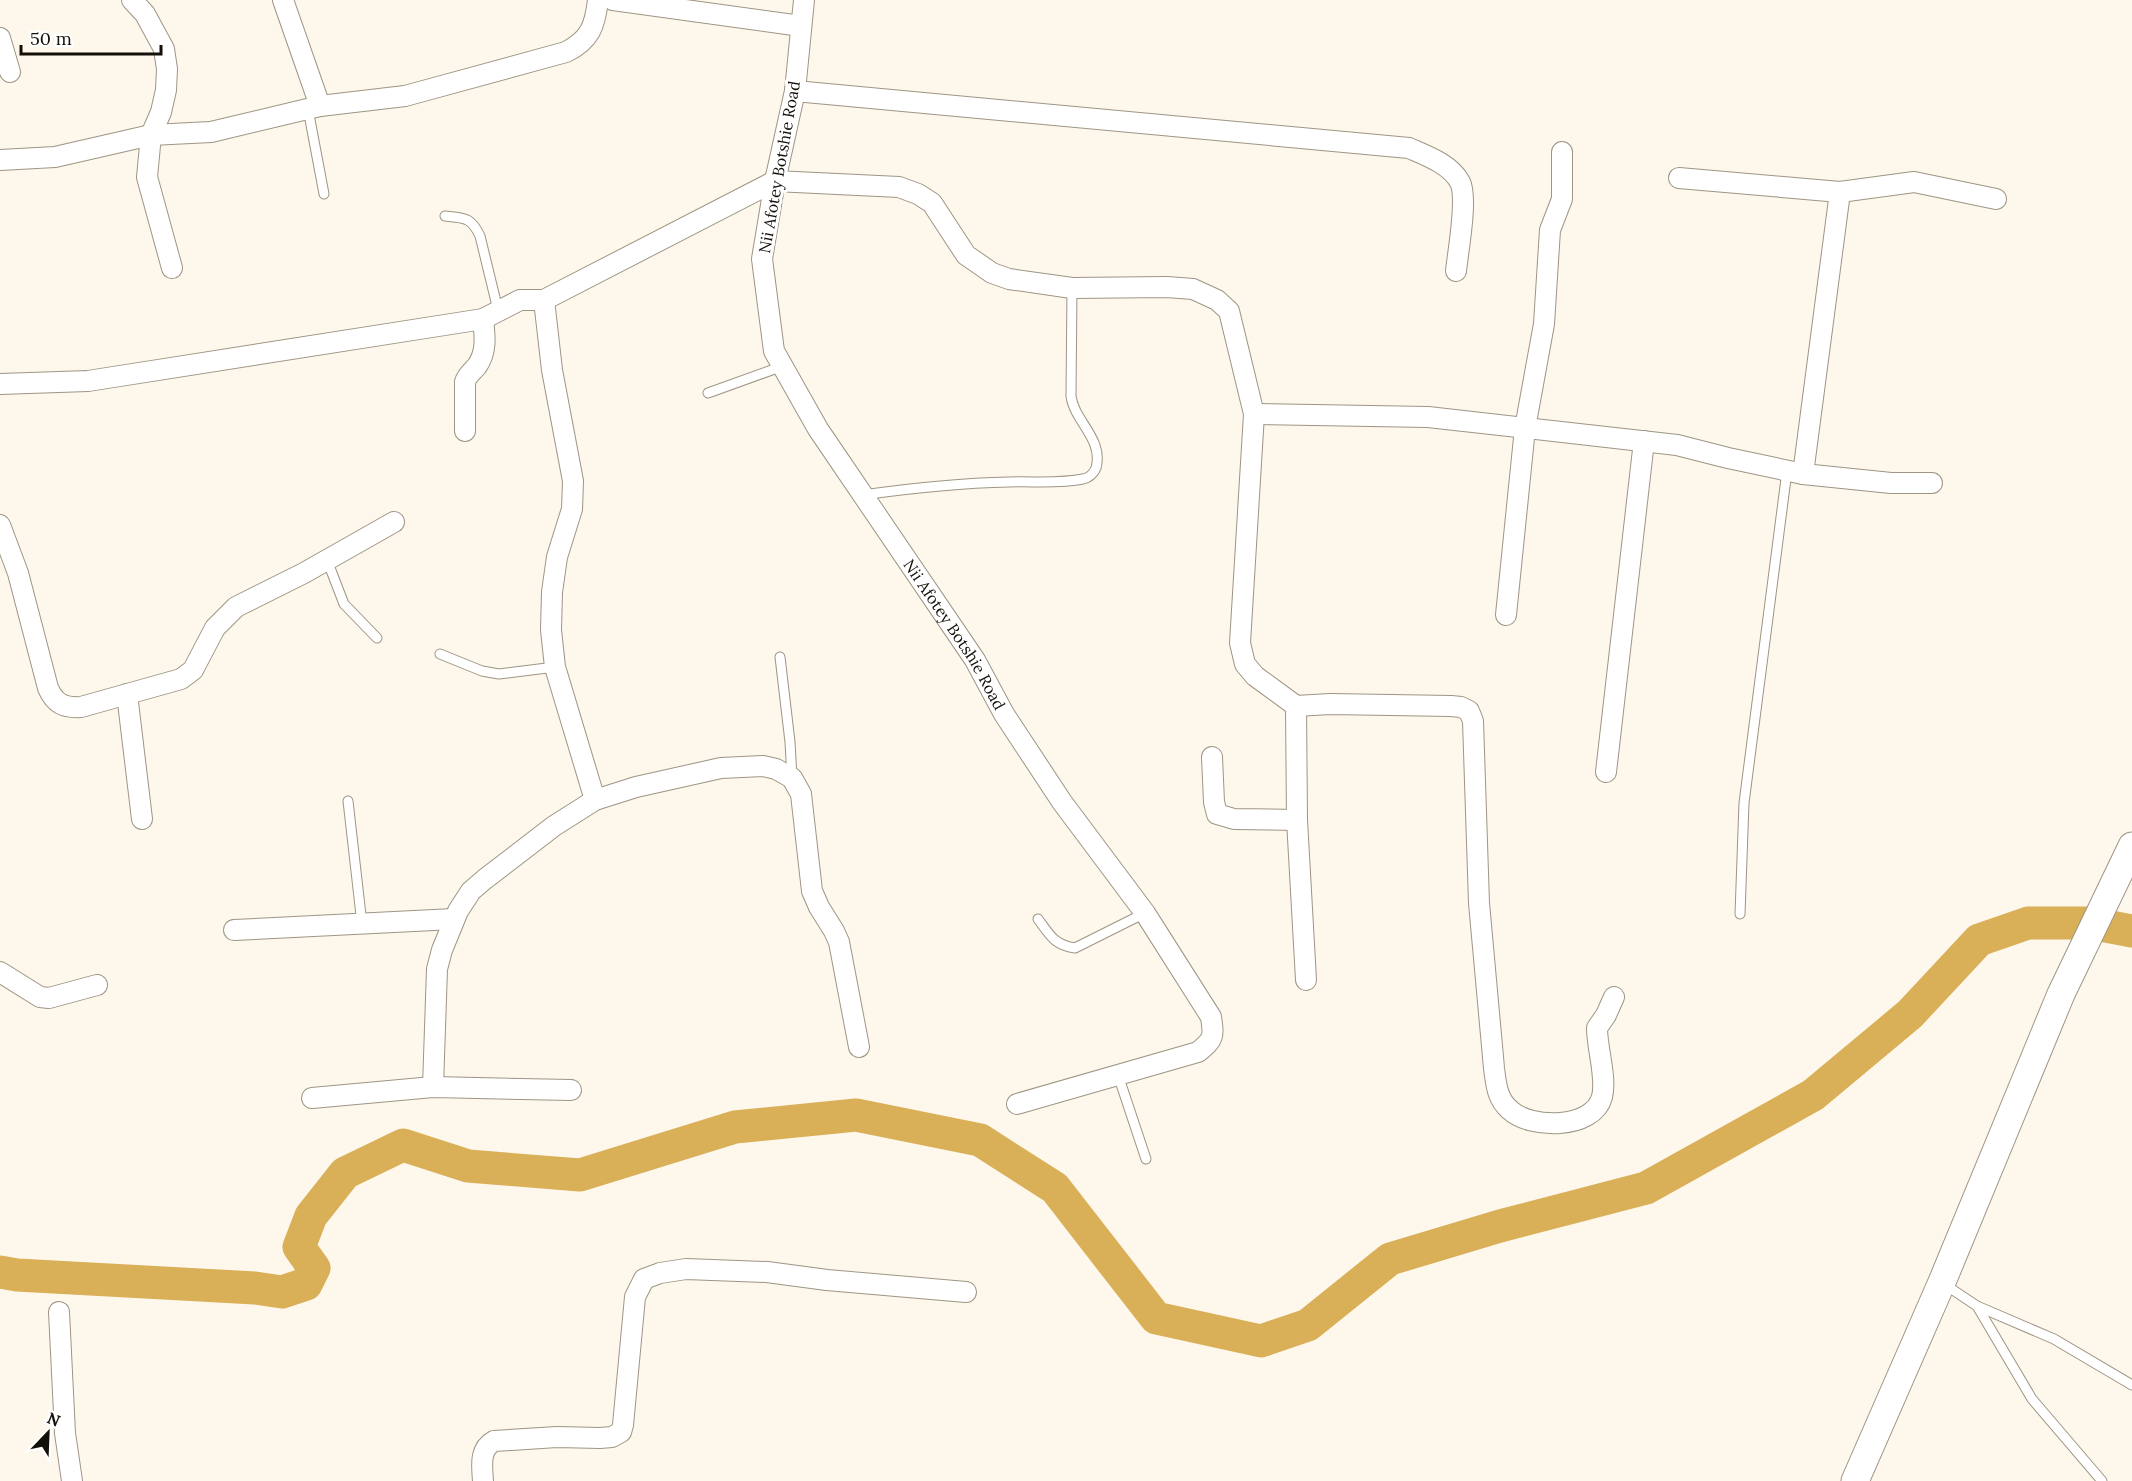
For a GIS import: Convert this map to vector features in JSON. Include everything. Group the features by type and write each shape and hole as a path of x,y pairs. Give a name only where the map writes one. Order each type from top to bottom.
{"street":[{"path":"132,0 145,14 164,49 167,69 166,90 161,112 150,135 147,177 172,268"},
{"path":"283,0 314,107"},
{"path":"0,160 55,157 150,135 211,132 314,107 405,96 566,52 578,46 592,31 598,0"},
{"path":"613,0 801,26"},
{"name":"Nii Afotey Botshie Road","path":"804,0 795,91 775,181 762,259 774,351 818,429 975,660 1004,714 1062,802 1145,913 1211,1017 1213,1034 1210,1042 1198,1052 1017,1104"},
{"path":"0,38 10,72"},
{"path":"795,91 1410,148 1437,160 1459,180 1464,194 1456,271"},
{"path":"1506,615 1525,428 1544,324 1550,230 1562,199 1562,152"},
{"path":"1679,178 1840,192 1914,182 1996,199"},
{"path":"0,384 88,381 491,315 520,300 544,300 775,181 898,187 918,194 932,203 966,255 992,273 1009,279 1072,288 1167,286 1193,289 1217,300 1228,311 1254,414 1240,643 1245,664 1296,706 1330,704 1451,706 1469,711 1473,721 1479,903 1497,1090 1508,1109 1517,1116 1532,1122 1548,1123 1583,1118 1595,1111 1602,1097 1597,1029 1614,998"},
{"path":"1795,473 1840,192"},
{"path":"544,300 552,370 573,481 572,509 556,557 551,630 555,667 595,800"},
{"path":"465,431 466,378 478,365 491,315"},
{"path":"1254,414 1428,417 1677,445 1795,473 1891,483 1932,483"},
{"path":"1606,772 1644,441"},
{"path":"0,525 18,573 52,697 68,708 81,707 181,679 193,670 215,628 236,607 304,573 394,522"},
{"path":"127,694 142,819"},
{"path":"1296,706 1297,820 1306,980"},
{"path":"1212,757 1217,814 1234,819 1297,820"},
{"path":"433,1087 437,969 454,919 471,891 554,826 595,800 636,787 721,768 763,766 776,769 792,778 801,794 812,891 839,942 859,1047"},
{"path":"1855,1481 1942,1282 2073,966 2132,846"},
{"path":"234,930 454,919"},
{"path":"0,972 40,997 49,998 97,985"},
{"path":"312,1098 433,1087 571,1090"},
{"path":"483,1481 481,1462 483,1453 488,1445 494,1442 557,1437 600,1438 612,1437 621,1432 635,1297 644,1279 660,1273 686,1269 767,1272 966,1292"},
{"path":"59,1312 65,1433 72,1481"}],"lane":[{"path":"314,107 324,194"},
{"path":"445,216 465,218 476,226 480,236 491,315"},
{"path":"863,495 908,488 1066,481 1083,479 1092,474 1096,466 1094,443 1071,402 1072,288"},
{"path":"708,393 783,366"},
{"path":"1740,914 1744,803 1795,473"},
{"path":"327,560 344,604 377,638"},
{"path":"440,654 482,671 500,674 555,667"},
{"path":"780,657 792,778"},
{"path":"348,801 362,924"},
{"path":"1038,919 1053,939 1062,946 1075,948 1145,913"},
{"path":"1118,1075 1146,1159"},
{"path":"1942,1282 1977,1306 2054,1339 2132,1384"},
{"path":"1977,1306 2032,1400 2102,1481"}],"waterway":[{"path":"0,1272 17,1275 255,1288 282,1292 306,1284 314,1268 299,1247 311,1216 345,1173 403,1145 468,1166 580,1175 735,1127 856,1115 980,1140 1055,1188 1156,1318 1261,1341 1308,1325 1390,1259 1500,1226 1646,1188 1813,1095 1910,1014 1979,940 2028,923 2090,923 2132,931"}]}
